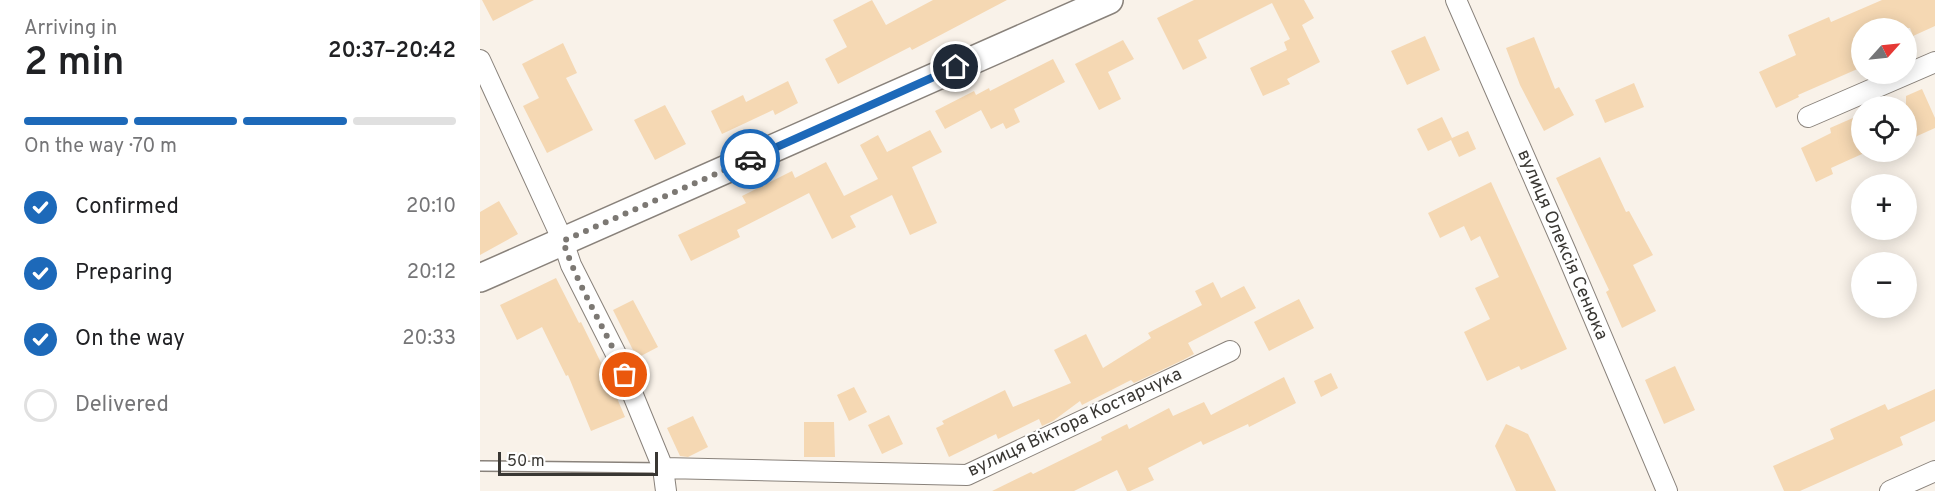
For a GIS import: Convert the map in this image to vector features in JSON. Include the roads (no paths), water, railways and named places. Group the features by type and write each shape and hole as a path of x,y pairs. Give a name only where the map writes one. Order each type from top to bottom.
{"main road":[{"path":"480,278 1109,0"}],"street":[{"name":"вулиця Олексія Сенюка","path":"1456,0 1667,491"},
{"path":"480,60 563,241 571,265 617,356 663,468 666,491"},
{"path":"1808,117 1935,62"},
{"name":"вулиця Віктора Костарчука","path":"663,468 967,475 1230,351"},
{"path":"1890,491 1935,471"}],"lane":[{"path":"480,466 663,468"}]}
